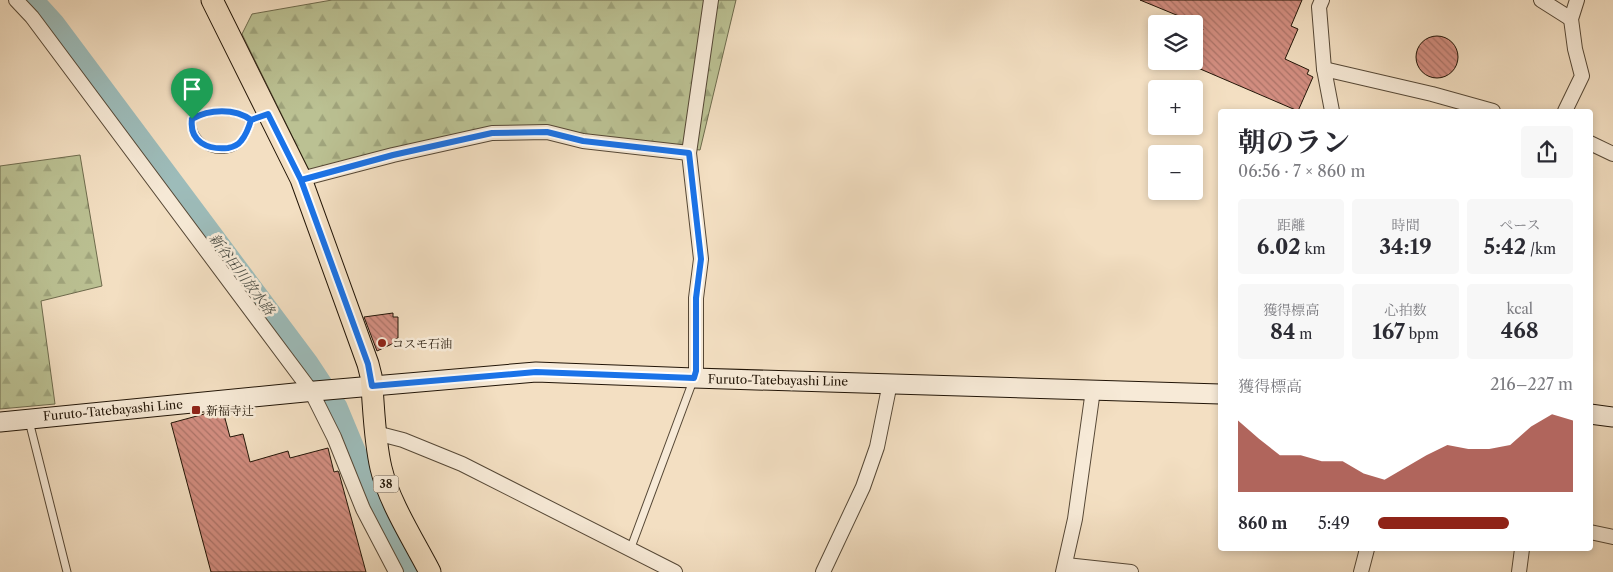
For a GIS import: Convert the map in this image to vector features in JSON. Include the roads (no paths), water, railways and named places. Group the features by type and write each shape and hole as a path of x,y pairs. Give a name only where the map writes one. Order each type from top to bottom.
{"main road":[{"name":"38","path":"212,0 260,117 301,180 368,364 381,469 430,572"},
{"name":"Furuto-Tatebayashi Line","path":"0,422 313,391 536,372 1218,394"},
{"path":"1593,414 1613,417"}],"street":[{"path":"16,0 32,17 313,391 363,509 396,572"},
{"path":"694,378 696,371 696,298 701,259 689,153 711,0"},
{"path":"1322,0 1319,7 1324,69 1332,109"},
{"path":"1542,0 1571,19"},
{"path":"1567,109 1582,76 1575,49 1571,19 1577,0"},
{"path":"1324,69 1432,94 1486,109"},
{"path":"301,180 393,155 492,133 547,132 583,141 689,153"},
{"path":"1593,144 1613,154"},
{"path":"823,572 863,487 877,447 890,383"},
{"path":"1093,390 1075,519 1064,568 1131,572"},
{"path":"376,433 403,440 462,464 630,550 654,568 675,572"},
{"path":"1593,533 1613,537"},
{"path":"1361,572 1366,551"},
{"path":"1519,572 1522,551"}],"lane":[{"path":"210,111 225,111 260,117 248,129 240,143 233,147 213,148 203,145 191,126 192,119 210,111"},
{"path":"630,550 694,378"},
{"path":"28,418 66,572"}],"waterway":[{"name":"新谷田川放水路","path":"33,0 54,23 308,363 337,407 381,513 412,572"}],"place":[{"name":"コスモ石油","path":"382,343"},
{"name":"新福寺辻","path":"196,410"}]}
